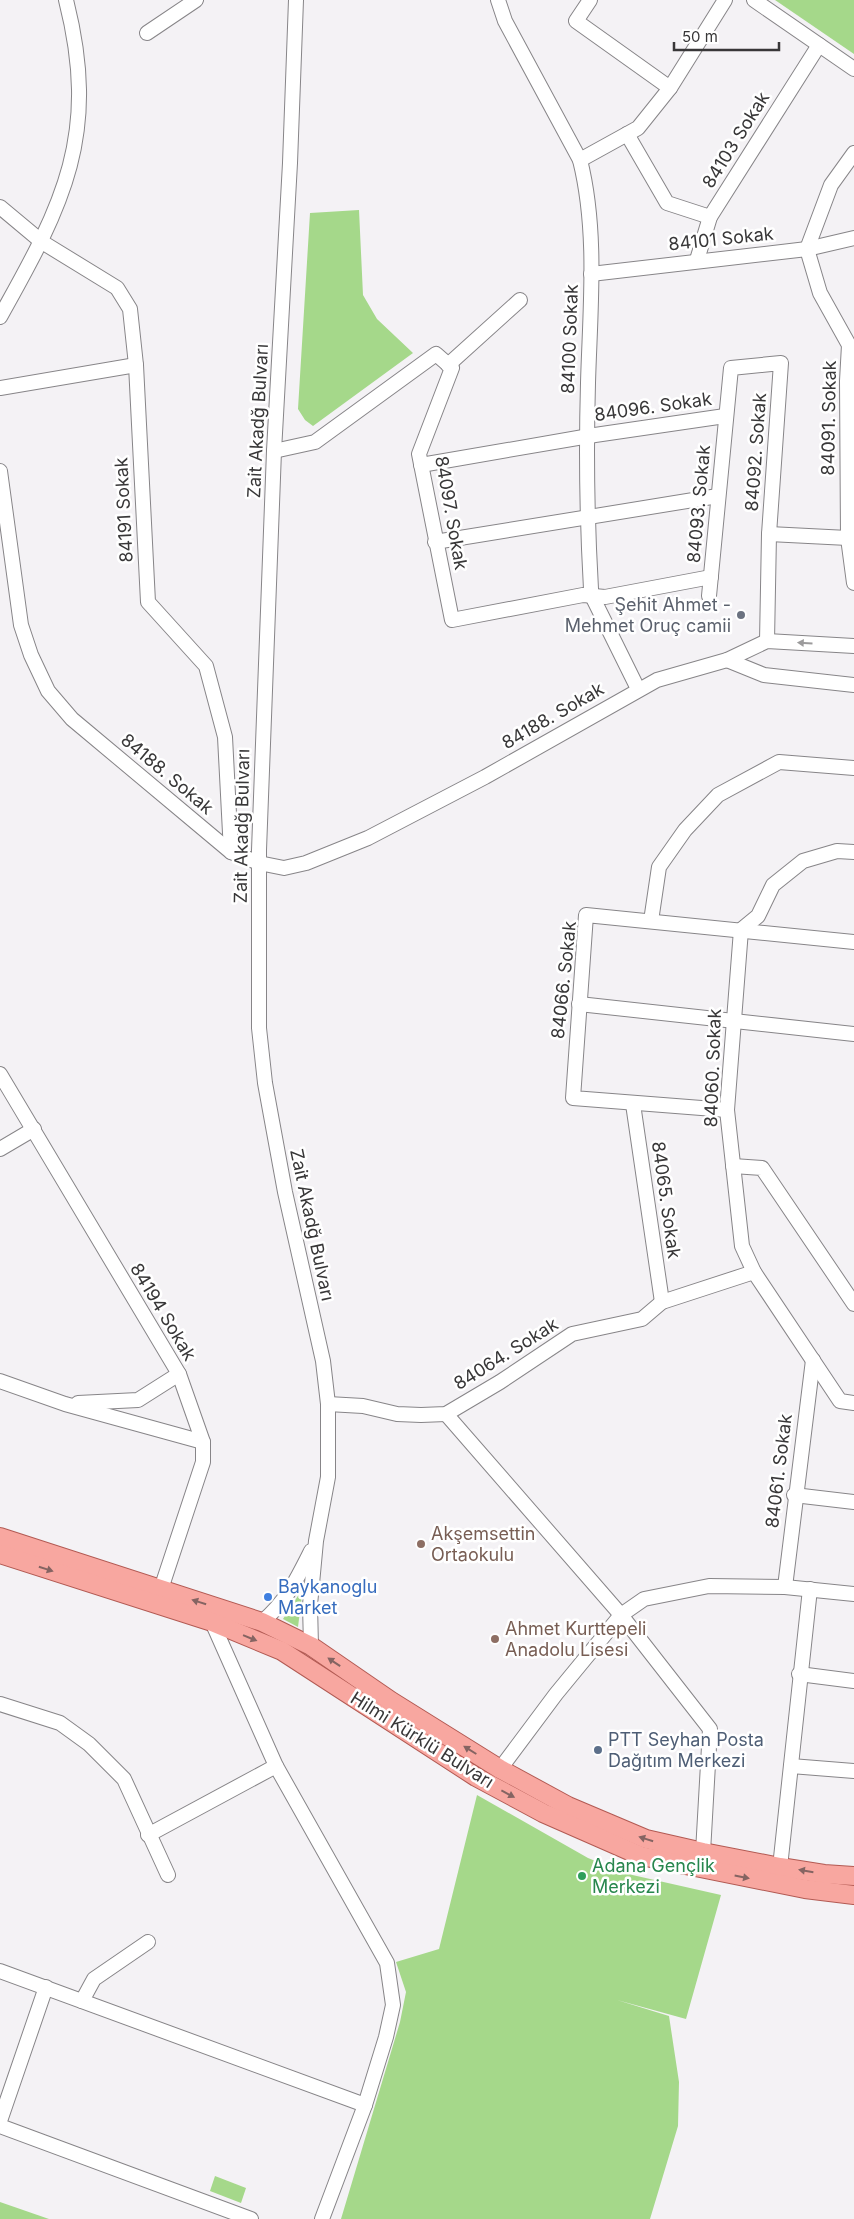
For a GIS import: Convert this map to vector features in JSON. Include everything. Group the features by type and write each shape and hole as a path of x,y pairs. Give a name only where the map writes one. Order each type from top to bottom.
{"main road":[{"path":"0,1537 262,1622 310,1646 391,1701 500,1769 568,1806 646,1839 703,1852 824,1874 854,1876"},
{"name":"Hilmi Kürklü Bulvarı","path":"0,1554 212,1622 282,1651 476,1777 543,1813 642,1856 805,1889 854,1895"}],"street":[{"path":"0,316 42,242 60,200 73,157 79,120 79,72 74,30 66,0"},
{"path":"147,33 196,0"},
{"name":"Zait Akadğ Bulvarı","path":"296,0 290,163 274,451 259,863 260,1028 265,1083 285,1192 323,1361 328,1404 328,1477 316,1541 310,1605 310,1646"},
{"name":"84100 Sokak","path":"498,0 505,22 580,160 589,207 591,274 586,436 587,516 592,596 638,689"},
{"path":"590,0 576,20 670,88"},
{"path":"580,160 638,128 670,88 725,0"},
{"path":"754,0 854,69"},
{"name":"84103 Sokak","path":"697,260 710,217 818,45"},
{"path":"627,134 667,203 710,217"},
{"path":"807,249 831,185 854,153"},
{"name":"84191 Sokak","path":"0,207 42,242 117,288 130,309 136,365 148,602 206,666 225,737 231,852"},
{"name":"84101 Sokak","path":"591,274 697,260 807,249 854,238"},
{"name":"84091. Sokak","path":"807,249 820,293 849,345 851,467 848,538 852,555 854,583"},
{"path":"274,451 314,442 436,354 448,364 520,300"},
{"name":"84092. Sokak","path":"725,416 731,368 781,363 769,534 766,641"},
{"name":"84097. Sokak","path":"448,364 452,368 419,454 452,620 582,595 592,596"},
{"path":"0,388 136,365"},
{"name":"84096. Sokak","path":"421,465 586,436 725,416"},
{"name":"84093. Sokak","path":"709,596 725,416"},
{"name":"84188. Sokak","path":"0,471 21,625 30,655 48,691 72,720 231,852 259,863 284,868 306,863 368,838 486,777 638,689 657,680 698,666 727,660 766,641"},
{"path":"435,542 718,496"},
{"path":"769,534 848,538"},
{"path":"592,596 605,597 711,577"},
{"path":"766,641 854,646"},
{"path":"727,660 764,675 854,685"},
{"path":"651,921 658,867 685,830 718,795 779,762 854,768"},
{"path":"742,930 758,916 772,885 803,860 837,851 854,852"},
{"name":"84066. Sokak","path":"727,1110 573,1098 586,915 854,942"},
{"name":"84060. Sokak","path":"742,930 727,1110 742,1246 754,1272 840,1401 854,1403"},
{"path":"579,1004 854,1034"},
{"name":"84194 Sokak","path":"0,1074 179,1374 203,1442 203,1462 160,1589"},
{"name":"84065. Sokak","path":"634,1104 662,1302"},
{"path":"0,1149 34,1129"},
{"path":"733,1166 762,1168 854,1304"},
{"name":"84064. Sokak","path":"328,1404 363,1406 397,1414 446,1414 500,1382 572,1334 642,1319 662,1302 754,1272"},
{"name":"84061. Sokak","path":"785,1587 794,1495 812,1360"},
{"path":"65,1404 138,1400 179,1374"},
{"path":"0,1381 65,1404 203,1442"},
{"path":"446,1414 621,1616 710,1729 703,1852"},
{"path":"794,1495 854,1502"},
{"path":"262,1622 278,1609 296,1582 316,1541"},
{"path":"500,1769 556,1694 621,1616 644,1599 709,1586 785,1587 854,1594"},
{"path":"780,1866 810,1589"},
{"path":"212,1622 276,1766 388,1963 393,2005 386,2037 365,2105 322,2219"},
{"path":"800,1674 854,1682"},
{"path":"0,1704 60,1723 89,1744 124,1779 148,1835 168,1875"},
{"path":"148,1835 276,1766"},
{"path":"791,1766 854,1771"},
{"path":"82,2001 94,1979 148,1942"},
{"path":"0,1971 365,2105"},
{"path":"0,2121 46,1987"},
{"path":"0,2126 251,2219"}],"green space":[{"path":"775,0 854,0 854,54"},
{"path":"359,210 363,295 377,319 413,353 313,426 305,420 298,409 310,213"},
{"path":"303,1588 298,1627 283,1619"},
{"path":"477,1795 588,1858 628,1874 721,1895 686,2019 617,2000 669,2016 679,2082 678,2126 650,2219 341,2219 400,2022 406,1992 396,1962 439,1949"},
{"path":"215,2176 246,2188 241,2203 210,2191"},
{"path":"0,2202 49,2219 0,2219"}],"place":[{"name":"Şehit Ahmet - Mehmet Oruç camii","path":"741,615"},
{"name":"Akşemsettin Ortaokulu","path":"421,1544"},
{"name":"Baykanoglu Market","path":"268,1597"},
{"name":"Ahmet Kurttepeli Anadolu Lisesi","path":"495,1639"},
{"name":"PTT Seyhan Posta Dağıtım Merkezi","path":"598,1750"},
{"name":"Adana Gençlik Merkezi","path":"582,1876"}]}
